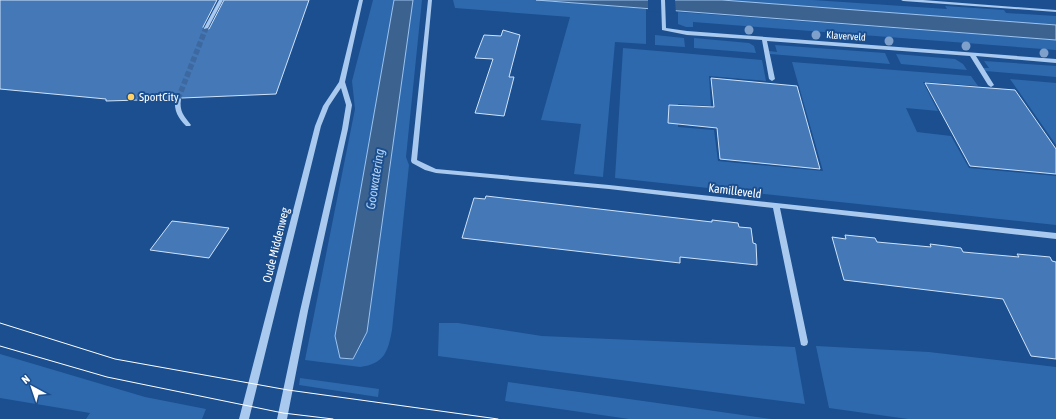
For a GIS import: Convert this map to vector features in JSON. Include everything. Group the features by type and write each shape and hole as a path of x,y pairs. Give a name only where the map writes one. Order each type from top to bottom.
{"street":[{"path":"206,28 221,0"},
{"name":"Oude Middenweg","path":"244,419 318,126 326,106 342,82 361,0"},
{"name":"Kamilleveld","path":"430,0 414,161 427,168 436,171 609,187 1056,236"},
{"name":"Klaverveld","path":"663,0 664,29 688,33 1056,62"},
{"path":"903,0 1056,11"},
{"path":"973,0 977,6"},
{"path":"764,39 772,79"},
{"path":"972,55 991,85"},
{"name":"Oude Middenweg","path":"282,419 304,311 345,129 349,105 342,82"},
{"path":"178,99 177,108 180,117 188,125"},
{"path":"776,206 804,342"}],"shaded area":[{"path":"373,0 394,0 335,336 367,332 413,0 422,0 406,157 409,165 392,330 389,345 384,356 375,363 360,367 305,360 355,109 352,81"},
{"path":"453,0 536,0 646,9 646,44 615,42 603,177 574,174 581,124 541,120 570,17 455,8"},
{"path":"722,0 813,0 947,9 945,6 1004,10 1006,13 1056,16 1056,25"},
{"path":"678,12 1056,40 1056,50 693,22 693,27 686,27 678,24"},
{"path":"655,35 684,38 685,47 655,45"},
{"path":"694,38 749,43 754,46 756,53 694,48"},
{"path":"775,45 885,53 890,64 770,54 769,51 777,52"},
{"path":"623,48 762,60 766,81 709,76 711,106 678,104 678,127 714,130 718,161 823,171 792,62 971,76 978,86 923,82 938,111 906,108 917,132 951,136 969,168 1056,176 1056,225 615,178"},
{"path":"896,54 955,59 963,64 967,70 901,64"},
{"path":"984,61 1056,66 1056,77 985,71 983,68 989,68"},
{"path":"1010,79 1056,83 1056,145"},
{"path":"439,323 458,323 542,336 795,347 805,404 438,356"},
{"path":"816,346 929,352 1056,367 1056,419 908,419 829,408"},
{"path":"0,354 145,397 206,409 202,419 86,419 90,413 0,398"},
{"path":"300,378 379,389 378,397 299,385"},
{"path":"508,382 771,419 629,419 505,401"}],"water":[{"name":"Goowatering","path":"394,0 413,0 367,332 353,359 340,358 335,336"},
{"path":"536,0 722,0 1056,25 1056,40"}],"pier":[{"path":"648,0 675,0 676,14 648,11"}],"building":[{"path":"0,0 217,0 203,27 204,30 209,29 224,0 309,0 276,94 182,98 177,96 174,99 106,101 106,99 0,89"},
{"path":"503,30 520,35 509,77 514,77 504,116 475,113 493,59 475,58 484,35 501,36"},
{"path":"711,78 797,86 820,169 720,159 717,128 668,123 669,105 714,107"},
{"path":"925,83 1015,90 1056,149 1056,174 970,166"},
{"path":"486,196 712,222 712,220 738,223 739,227 751,228 753,243 756,244 757,265 680,257 680,263 462,238 474,198 485,199"},
{"path":"172,221 229,228 209,258 150,250"},
{"path":"845,235 875,238 877,242 931,247 930,244 961,248 963,252 1019,257 1017,254 1050,257 1052,261 1056,262 1056,359 1031,356 1003,299 844,280 832,237 846,239"}],"tunnel":[{"path":"178,99 206,28"}],"tram line":[{"path":"0,323 115,359 288,390 498,419"},
{"path":"0,346 107,377 283,413 333,419"}],"place":[{"name":"SportCity","path":"131,97"}]}
